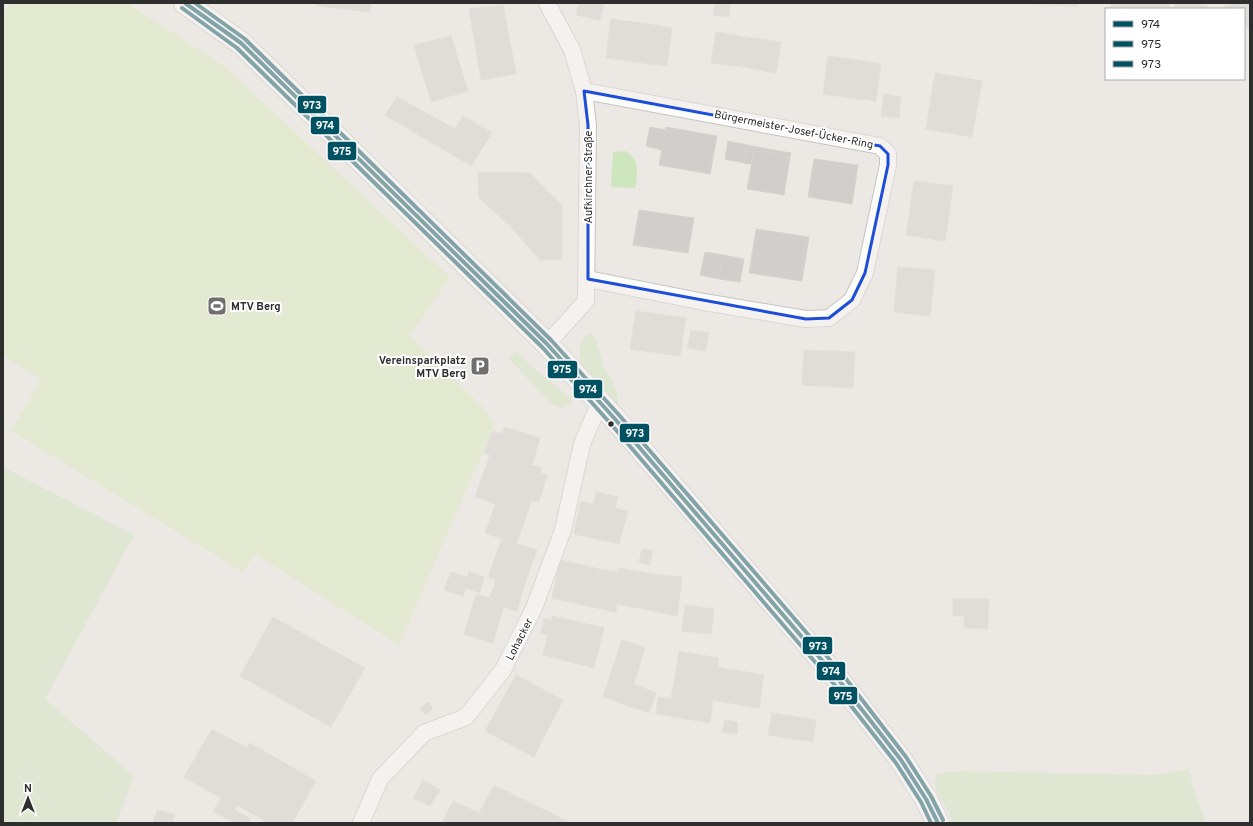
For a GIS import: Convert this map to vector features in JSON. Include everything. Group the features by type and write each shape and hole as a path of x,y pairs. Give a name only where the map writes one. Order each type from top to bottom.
{"main road":[{"path":"185,3 241,43 547,344 600,402 804,637 902,760 926,799 938,823"}],"street":[{"name":"Aufkirchner Straße","path":"547,3 572,50 584,91 588,125 588,279 586,301 547,344"},
{"name":"Bürgermeister-Josef-Ücker-Ring","path":"584,91 873,144 880,146 888,154 888,165 865,273 852,300 829,318 806,319 704,302 588,279"},
{"name":"Lohacker","path":"361,823 380,779 424,733 466,717 503,670 534,608 563,530 582,444 600,402"}],"highlighted area":[{"path":"584,91 880,146 888,154 888,165 865,273 852,300 829,318 806,319 588,279 588,125"}],"green space":[{"name":"MTV Berg","path":"10,3 127,3 225,67 450,277 410,336 484,408 494,426 399,645 255,554 243,572 11,431 41,379 3,356 3,14"},
{"path":"625,151 630,154 636,162 637,177 635,188 611,187 613,152"},
{"path":"588,334 591,334 596,339 604,368 612,380 618,396 618,407 580,362 580,346"},
{"path":"517,351 531,366 571,398 572,404 562,408 551,404 509,358"},
{"path":"3,467 134,535 45,699 134,776 116,823 3,823"},
{"path":"1189,769 1193,786 1206,823 954,823 935,788 936,774 960,771 1155,775"}],"building":[{"path":"317,3 344,3 344,9 317,6"},
{"path":"344,3 371,3 370,12 344,9"},
{"path":"579,3 604,3 600,20 576,15"},
{"path":"715,3 730,5 729,17 713,15"},
{"path":"1018,3 1049,3 1049,5"},
{"path":"1049,3 1078,3 1078,6 1049,5"},
{"path":"1111,3 1170,3 1170,8 1110,8"},
{"path":"1175,3 1207,3 1207,8 1174,8"},
{"path":"1225,3 1250,3 1250,27 1245,27 1245,8 1225,8"},
{"path":"503,5 516,74 481,80 469,9"},
{"path":"611,19 641,23 635,62 606,58"},
{"path":"641,23 672,28 667,66 635,62"},
{"path":"716,32 747,37 742,67 711,63"},
{"path":"451,36 468,91 431,102 414,45"},
{"path":"747,37 781,42 776,73 742,67"},
{"path":"828,56 855,60 850,98 823,94"},
{"path":"855,60 881,64 876,101 850,98"},
{"path":"935,73 982,81 972,137 926,129"},
{"path":"884,94 901,97 899,118 881,116"},
{"path":"397,97 455,129 463,116 492,133 471,166 385,115"},
{"path":"650,127 666,130 662,150 646,146"},
{"path":"666,127 717,136 710,174 659,165"},
{"path":"728,141 747,145 744,163 725,159"},
{"path":"747,145 791,153 790,157 754,151 751,164 744,163"},
{"path":"754,151 790,157 784,195 747,189"},
{"path":"814,159 858,165 852,204 808,197"},
{"path":"478,172 530,173 546,190 510,226 479,198"},
{"path":"914,181 953,186 945,241 906,235"},
{"path":"546,190 562,205 562,259 540,260 510,226"},
{"path":"639,210 694,218 688,253 633,245"},
{"path":"756,229 809,237 802,281 749,273"},
{"path":"705,252 723,255 719,279 700,275"},
{"path":"723,255 744,259 740,282 719,279"},
{"path":"898,267 935,270 930,316 894,312"},
{"path":"636,311 686,318 680,356 630,349"},
{"path":"691,330 709,333 706,351 687,348"},
{"path":"804,350 855,352 853,388 802,385"},
{"path":"505,427 540,438 532,465 512,459 495,504 475,497 490,455 484,453 493,431 502,434"},
{"path":"512,459 542,468 540,473 547,475 539,502 532,500 516,544 485,533"},
{"path":"596,492 618,497 615,508 628,511 619,544 574,534 581,501 594,504"},
{"path":"502,539 537,550 523,589 488,577"},
{"path":"642,549 653,551 650,565 639,562"},
{"path":"560,560 599,569 592,607 552,598"},
{"path":"619,568 653,574 648,610 617,604 616,612 592,607 599,569 619,572"},
{"path":"451,572 467,577 469,572 484,577 480,593 466,588 463,596 444,590"},
{"path":"653,574 682,577 677,616 648,610"},
{"path":"496,580 523,589 517,611 504,607 505,603 490,598"},
{"path":"476,594 505,603 493,643 464,634"},
{"path":"953,599 989,599 988,629 964,628 964,616 953,616"},
{"path":"685,605 714,609 711,634 682,631"},
{"path":"552,616 604,628 594,668 543,655"},
{"path":"273,617 365,668 331,727 240,676"},
{"path":"544,618 551,620 548,635 541,633"},
{"path":"622,640 645,648 634,684 656,693 649,713 603,697"},
{"path":"679,651 718,658 718,667 764,675 759,708 713,700 710,723 656,714 658,697 671,699"},
{"path":"516,675 563,700 534,757 485,731"},
{"path":"428,702 433,708 426,715 420,708"},
{"path":"772,713 816,720 813,742 768,735"},
{"path":"725,720 738,722 737,734 722,732"},
{"path":"212,729 247,748 250,743 316,781 292,823 269,823 237,805 234,810 251,819 249,823 235,823 213,811 221,798 184,777"},
{"path":"423,780 440,790 430,806 413,798"},
{"path":"494,785 567,821 566,823 500,823 479,813"},
{"path":"453,801 479,813 500,823 442,823"},
{"path":"157,810 175,814 172,823 153,823"}],"transit line":[{"name":"974","path":"185,3 241,43 547,344 615,419 838,679 901,760 926,799 938,823"},
{"name":"973","path":"195,3 245,39 551,340 619,415 843,675 906,757 931,796 943,820"},
{"name":"975","path":"182,8 237,48 543,348 610,423 833,683 896,763 921,802 931,823"}],"place":[{"name":"MTV Berg","path":"217,306"},
{"name":"Vereinsparkplatz MTV Berg","path":"480,366"}]}
